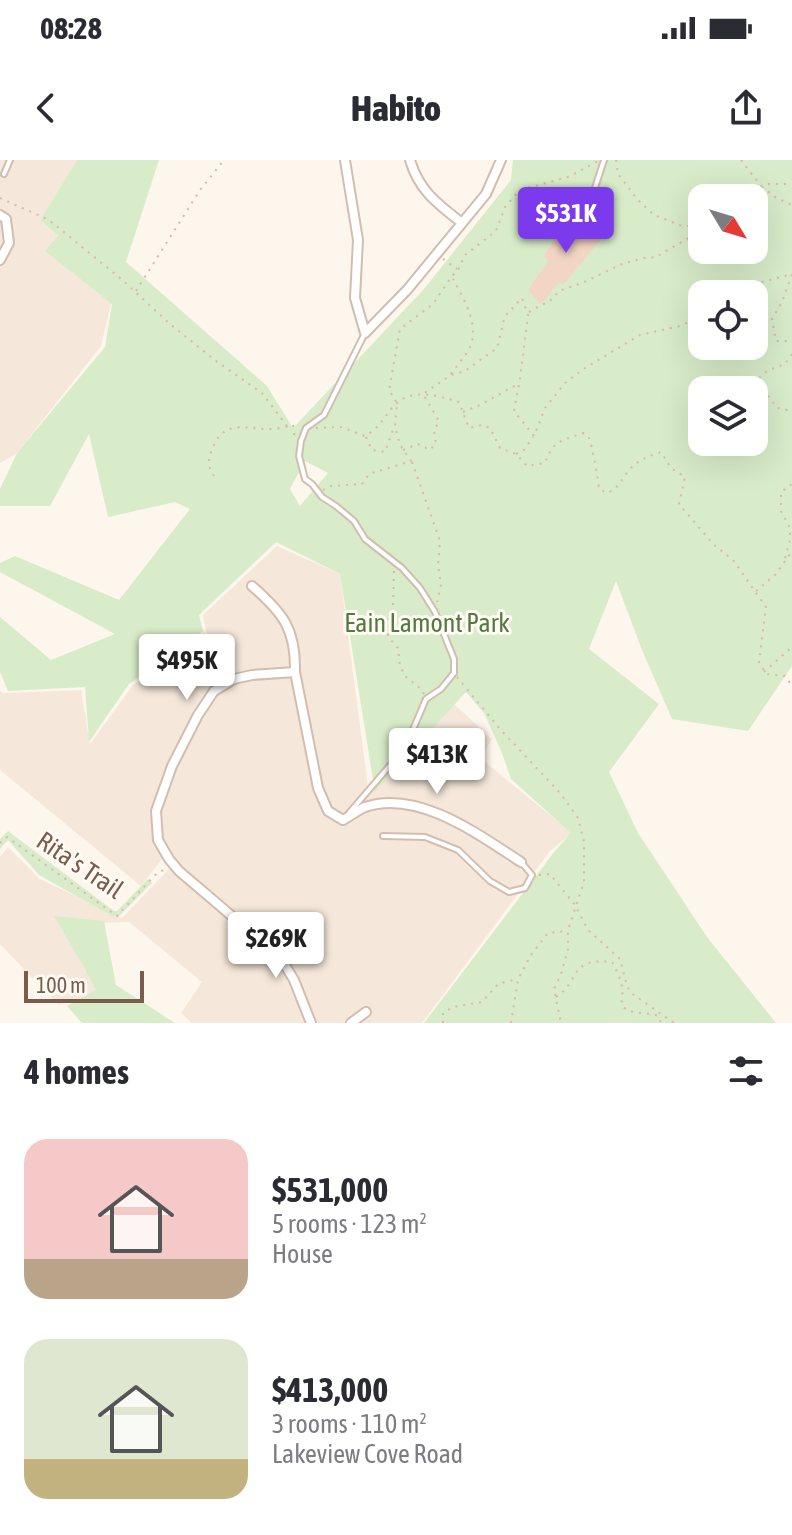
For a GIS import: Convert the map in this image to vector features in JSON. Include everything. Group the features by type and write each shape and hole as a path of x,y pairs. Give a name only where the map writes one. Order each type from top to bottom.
{"street":[{"path":"345,160 358,240 355,298 365,333 407,290 486,194 501,160"},
{"path":"410,160 428,196 462,223"},
{"path":"0,215 6,219 9,243 0,260"},
{"path":"252,586 274,605 290,630 295,672 318,788 328,811 343,820 365,807 399,802 438,813 521,862"},
{"path":"295,672 234,679 214,691 172,766 156,811 158,840 173,864 280,957 294,980 311,1023"},
{"path":"351,1023 366,1012"}],"lane":[{"path":"4,174 10,160"},
{"path":"580,213 592,197 602,160"},
{"path":"343,820 405,748 426,699 441,689 454,673 454,659 435,612 420,588 395,562 365,539 354,521 322,497 305,479 299,456 306,428 324,415 365,333"},
{"path":"383,836 425,837 458,850 490,881 509,892 525,888 532,875 521,862"}],"path":[{"path":"135,292 200,190 224,160"},
{"path":"306,428 341,427 365,436 372,450 385,452 395,426 397,403 389,390 400,329 433,304 465,255 496,231 505,207 520,190 568,177 602,160"},
{"path":"616,160 618,174 654,215 688,227"},
{"path":"741,160 759,184"},
{"path":"768,184 792,184"},
{"path":"768,192 792,205"},
{"path":"0,198 49,220 170,324 262,393 287,426"},
{"path":"528,312 551,300 559,291 622,264 656,257 688,237"},
{"path":"435,256 458,270"},
{"path":"768,280 792,274"},
{"path":"792,274 772,319 776,341 792,341"},
{"path":"451,375 471,345 473,323 452,276"},
{"path":"423,394 451,375 465,371 497,348 505,316 522,298 528,312 514,411 534,436"},
{"path":"516,454 524,450 534,436 545,408 565,383 640,335 688,322"},
{"path":"792,354 785,364 767,371 757,380 777,408 792,411"},
{"path":"462,412 519,384"},
{"path":"365,436 379,427 394,404 413,394 423,394 459,402 469,428 482,425 490,428 500,448 516,454 527,466 545,463 550,449 557,442 583,433 589,438 599,488 606,493 614,491 632,466 661,452 671,468 685,477 679,504 713,544 733,560 766,607 759,662 764,672 785,676 792,686"},
{"path":"403,450 418,444 430,450 436,443 434,431 439,421 423,394"},
{"path":"214,476 208,457 216,441 229,428 247,426 268,429 293,425 294,440 300,450"},
{"path":"395,426 440,541 438,565 441,585 435,612"},
{"path":"318,492 330,486 362,484 369,474 411,461"},
{"path":"756,591 776,574 785,558 790,528 781,511 781,492 792,484"},
{"path":"785,558 792,551"},
{"path":"395,562 393,605 386,628 389,638 398,648 400,666 405,676 421,689 426,699"},
{"path":"764,672 792,647"},
{"path":"454,673 500,729 560,793 578,818 584,842 584,882 568,930 568,949 561,974 554,989 561,1023"},
{"name":"Rita's Trail","path":"0,843 7,837 117,916 155,875 173,864"},
{"path":"532,875 550,874 575,905 588,930 620,959 631,993 674,1023"},
{"path":"511,1023 518,979 531,955 548,933 568,930"},
{"path":"555,998 568,987 574,972 584,964 600,960 612,962 622,985 621,1005 624,1009 648,1012 658,1016 661,1023"},
{"path":"443,1023 443,1013 453,1007 482,1002 498,984 518,979"}],"shaded area":[{"path":"0,160 77,160 40,220 115,288 101,346 17,453 0,463"},
{"path":"277,546 340,574 369,794 454,704 492,739 480,758 572,833 550,851 422,1023 315,1023 284,955 182,866 169,850 141,886 0,770 0,691 81,690 90,744 133,685 207,634 203,615"},
{"path":"8,847 40,879 122,918 170,868 280,957 307,1023 192,1023 181,1013 202,982 129,922 67,924 99,994 58,1005 0,944 0,857"}],"green space":[{"name":"Eain Lamont Park","path":"77,160 159,160 126,262 267,386 293,428 424,289 511,180 513,160 792,160 792,666 748,731 672,719 616,581 589,649 659,704 609,772 638,833 707,937 776,1023 424,1023 571,833 511,779 484,713 466,692 375,792 340,574 276,542 199,615 203,631 129,684 89,742 85,687 8,691 0,672 0,617 51,660 115,634 0,572 0,563 15,556 119,600 190,509 175,502 108,517 89,434 50,506 0,506 0,489 17,453 105,347 112,304 45,251 58,236 40,220","holes":["305,461 328,473 300,506 290,489"]},
{"path":"8,831 114,911 148,879 152,883 119,916 112,916 39,875 8,840 0,849 0,839"},
{"path":"54,916 104,921 116,985 175,1023 82,1023 67,1006 96,990"}],"building":[{"path":"575,210 576,216 584,216 606,233 563,285 559,282 541,304 528,290 548,261 544,255"}]}
